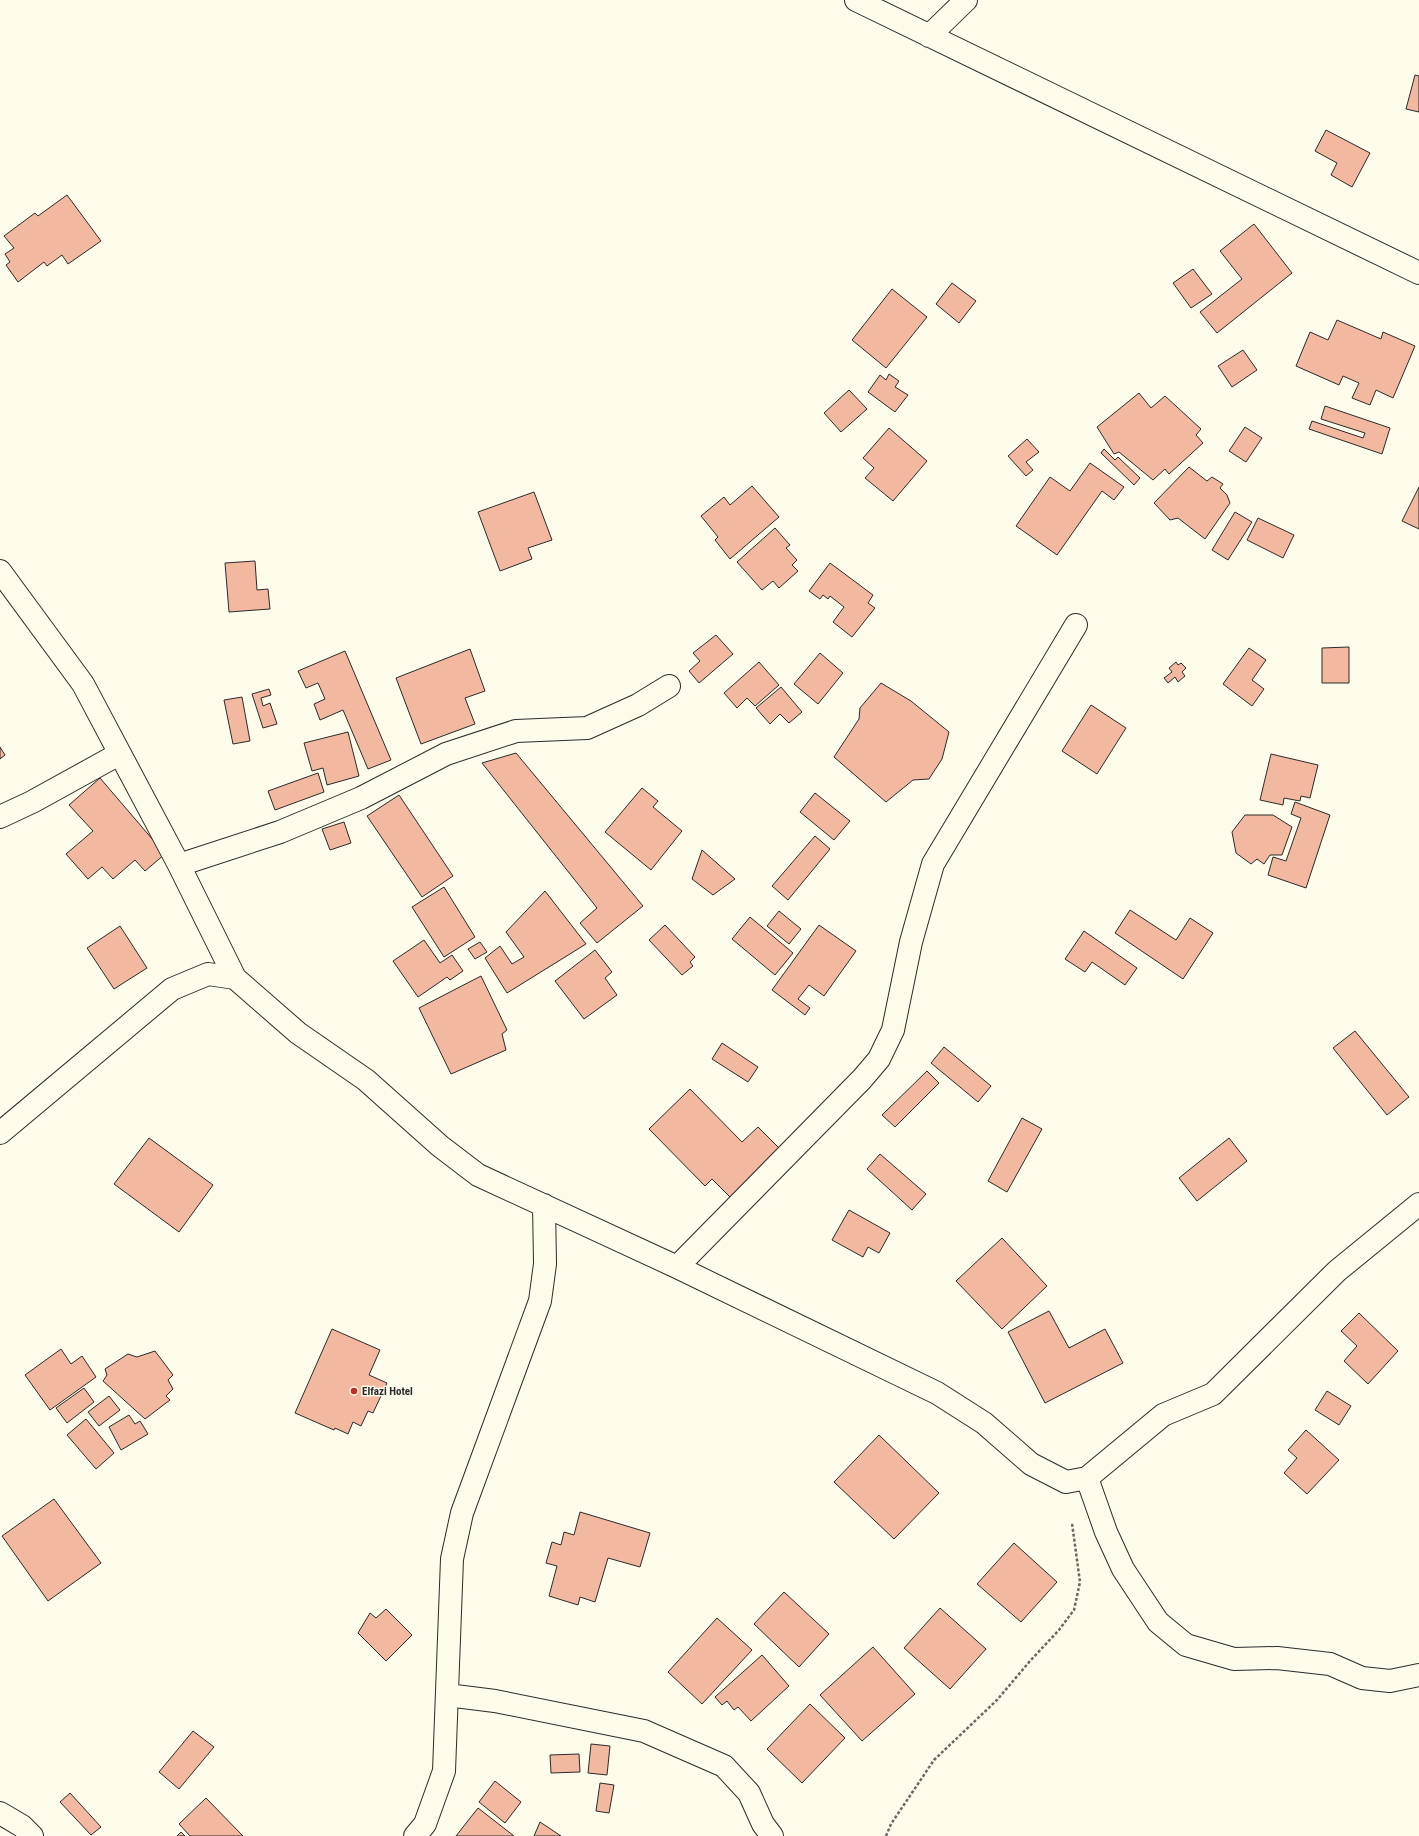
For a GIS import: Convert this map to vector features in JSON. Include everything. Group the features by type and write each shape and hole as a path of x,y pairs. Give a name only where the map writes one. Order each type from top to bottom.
{"street":[{"path":"856,0 1419,273"},
{"path":"929,36 966,0"},
{"path":"0,571 83,684 179,865 235,978 298,1033 366,1080 440,1146 478,1175 677,1267 937,1393 984,1423 1031,1464 1066,1482 1087,1478 1163,1415 1213,1394 1337,1271 1419,1204"},
{"path":"677,1267 862,1079 879,1059 892,1030 911,942 933,864 1076,625"},
{"path":"179,865 280,832 360,798 446,754 516,732 586,728 638,704 669,686"},
{"path":"0,817 32,802 119,754"},
{"path":"0,1133 172,989 208,974 235,978"},
{"path":"415,1836 425,1824 444,1771 452,1559 462,1513 540,1301 545,1264 544,1205"},
{"path":"1087,1478 1106,1532 1122,1569 1158,1622 1186,1645 1234,1659 1277,1658 1330,1664 1362,1678 1390,1681 1419,1675"},
{"path":"447,1695 495,1701 644,1731 724,1766 748,1793 763,1824 772,1836"},
{"path":"0,1812 22,1826 32,1836"}],"path":[{"path":"886,1836 891,1824 934,1760 997,1700 1030,1660 1059,1630 1074,1610 1080,1582 1066,1482"}],"building":[{"path":"1415,75 1419,76 1419,112 1406,109"},
{"path":"1326,130 1370,153 1352,187 1331,175 1337,163 1315,151"},
{"path":"67,195 101,241 68,264 62,255 47,266 44,262 18,282 6,265 10,262 5,254 14,248 4,236 35,213 38,216"},
{"path":"1254,224 1292,273 1217,333 1200,312 1242,279 1220,251"},
{"path":"1193,269 1212,294 1191,308 1173,283"},
{"path":"952,283 976,301 959,323 936,304"},
{"path":"892,289 927,317 886,368 852,340"},
{"path":"1337,320 1381,339 1383,332 1415,346 1393,398 1376,390 1370,405 1352,398 1359,383 1343,376 1339,385 1296,366 1310,332 1328,340"},
{"path":"1243,350 1257,370 1232,387 1218,366"},
{"path":"889,374 899,381 895,387 908,395 895,412 868,392 880,375 886,380"},
{"path":"849,390 867,409 841,432 824,413"},
{"path":"1139,393 1151,408 1165,396 1201,429 1196,435 1203,443 1169,474 1165,469 1153,480 1119,452 1114,454 1097,427"},
{"path":"1325,406 1390,428 1382,454 1309,429 1312,421 1363,438 1365,433 1321,419"},
{"path":"1245,427 1262,438 1246,462 1229,451"},
{"path":"889,428 927,461 893,501 865,478 874,468 863,458"},
{"path":"1027,439 1039,452 1026,462 1033,470 1026,476 1008,456"},
{"path":"1104,449 1115,460 1118,457 1140,478 1134,485 1101,453"},
{"path":"1090,463 1124,487 1114,500 1102,491 1057,555 1016,526 1050,477 1070,491"},
{"path":"1189,467 1207,481 1212,477 1223,484 1220,488 1227,495 1230,503 1205,539 1178,518 1170,520 1154,503"},
{"path":"752,486 779,517 730,559 715,540 718,537 701,516 724,497 730,505"},
{"path":"1419,487 1419,529 1402,521"},
{"path":"534,492 552,540 528,548 532,559 500,571 478,512"},
{"path":"1235,512 1252,522 1228,560 1212,550"},
{"path":"1258,518 1294,535 1283,558 1247,540"},
{"path":"775,528 790,545 786,548 797,560 792,565 798,571 779,588 773,581 762,590 737,562"},
{"path":"255,561 257,590 268,589 270,609 229,612 225,563"},
{"path":"830,563 873,595 868,603 875,608 852,637 833,622 844,607 830,596 828,599 823,595 820,599 809,591"},
{"path":"716,635 733,654 699,683 689,671 700,661 693,653"},
{"path":"1349,647 1349,683 1322,683 1322,648"},
{"path":"1249,648 1266,660 1252,680 1264,689 1252,706 1223,684"},
{"path":"470,649 485,691 465,698 475,724 421,744 396,678"},
{"path":"345,651 391,760 368,769 343,710 320,720 314,704 325,699 318,683 306,688 298,671"},
{"path":"820,653 843,673 818,704 794,684"},
{"path":"759,662 779,685 755,706 747,698 737,708 724,693"},
{"path":"1176,662 1178,665 1181,663 1186,668 1182,672 1185,676 1178,682 1175,677 1168,683 1164,678 1172,672 1169,668"},
{"path":"881,683 911,701 949,732 942,759 929,779 913,780 886,802 834,757 859,719 860,708"},
{"path":"781,687 802,712 789,723 780,714 770,724 756,708"},
{"path":"269,689 271,695 261,698 263,706 270,703 277,724 263,728 252,694"},
{"path":"242,697 250,741 233,744 224,700"},
{"path":"1091,705 1126,728 1097,774 1062,751"},
{"path":"348,732 359,776 327,785 323,768 312,771 304,743"},
{"path":"0,747 5,755 0,759"},
{"path":"516,753 643,906 597,943 580,923 597,908 482,763"},
{"path":"1271,754 1318,765 1310,798 1301,796 1300,801 1284,798 1283,805 1260,800"},
{"path":"318,773 324,792 275,810 268,791"},
{"path":"100,778 165,854 145,871 135,860 113,879 102,867 88,879 66,854 93,831 69,805"},
{"path":"642,788 658,801 653,807 682,831 651,870 605,832"},
{"path":"815,793 850,821 834,840 800,812"},
{"path":"399,795 453,876 422,897 367,816"},
{"path":"1295,802 1330,815 1306,888 1268,875 1273,857 1286,861 1301,818 1291,814"},
{"path":"1245,815 1273,815 1292,827 1282,855 1270,855 1264,864 1257,859 1251,864 1236,853 1232,832"},
{"path":"344,822 351,843 330,850 322,829"},
{"path":"815,836 830,849 788,900 772,886"},
{"path":"702,850 735,879 713,895 692,879"},
{"path":"444,887 475,937 444,957 412,907"},
{"path":"545,891 586,944 507,993 485,958 500,946 512,964 524,957 506,932"},
{"path":"1130,910 1176,940 1190,918 1213,933 1183,979 1115,933"},
{"path":"779,911 801,929 789,944 767,926"},
{"path":"750,917 793,953 775,975 732,939"},
{"path":"665,925 695,957 690,962 693,966 682,975 649,940"},
{"path":"819,925 856,951 824,996 809,985 798,999 810,1008 805,1015 772,990"},
{"path":"120,926 147,968 114,989 87,948"},
{"path":"1084,931 1137,968 1125,985 1092,962 1085,972 1065,959"},
{"path":"424,940 440,963 452,955 463,971 450,980 447,977 418,997 393,961"},
{"path":"480,942 487,952 475,959 468,949"},
{"path":"595,950 612,972 605,978 617,995 584,1019 555,981"},
{"path":"481,976 507,1030 502,1034 506,1050 451,1074 419,1008"},
{"path":"1355,1031 1409,1097 1387,1115 1333,1048"},
{"path":"722,1043 758,1067 748,1082 712,1059"},
{"path":"944,1047 991,1086 978,1102 931,1063"},
{"path":"927,1071 939,1083 895,1127 882,1115"},
{"path":"690,1089 742,1142 758,1127 782,1151 732,1199 712,1179 705,1186 649,1129"},
{"path":"1022,1118 1042,1129 1007,1192 988,1181"},
{"path":"149,1138 213,1185 179,1232 114,1184"},
{"path":"1229,1138 1247,1161 1197,1201 1179,1178"},
{"path":"880,1154 926,1194 912,1210 867,1169"},
{"path":"849,1210 890,1233 879,1253 868,1247 863,1257 832,1240"},
{"path":"1002,1238 1047,1286 1002,1329 956,1281"},
{"path":"1049,1311 1069,1348 1105,1329 1123,1363 1045,1403 1008,1332"},
{"path":"1359,1313 1398,1351 1368,1384 1344,1361 1357,1346 1341,1331"},
{"path":"332,1329 380,1350 369,1375 387,1383 373,1413 368,1411 361,1426 353,1422 348,1434 335,1428 334,1430 295,1413"},
{"path":"61,1349 71,1364 82,1356 96,1377 50,1410 25,1375"},
{"path":"155,1351 173,1375 168,1380 173,1389 166,1396 170,1400 145,1419 103,1381 107,1375 105,1369 128,1354 137,1357"},
{"path":"84,1388 94,1402 67,1423 56,1408"},
{"path":"1327,1391 1351,1406 1339,1425 1315,1410"},
{"path":"109,1396 120,1410 99,1426 88,1412"},
{"path":"129,1415 135,1424 140,1421 148,1434 121,1450 109,1427"},
{"path":"86,1419 114,1453 96,1469 67,1435"},
{"path":"1306,1430 1339,1460 1307,1494 1284,1473 1297,1458 1288,1450"},
{"path":"879,1435 939,1493 894,1539 834,1482"},
{"path":"54,1499 101,1563 48,1601 2,1536"},
{"path":"580,1512 650,1533 640,1567 608,1558 595,1602 580,1597 578,1605 549,1596 557,1566 546,1563 552,1542 561,1545 564,1532 574,1535"},
{"path":"1014,1543 1057,1582 1021,1622 977,1584"},
{"path":"784,1592 829,1634 799,1667 754,1624"},
{"path":"940,1608 986,1649 950,1689 904,1648"},
{"path":"386,1609 412,1635 386,1661 358,1633 370,1613 376,1618"},
{"path":"717,1618 752,1650 702,1704 668,1672"},
{"path":"873,1647 915,1694 862,1741 820,1695"},
{"path":"762,1655 789,1686 751,1721 738,1707 734,1710 727,1701 722,1705 715,1697"},
{"path":"810,1704 845,1738 802,1783 767,1749"},
{"path":"193,1731 214,1747 179,1789 159,1772"},
{"path":"591,1744 610,1746 607,1775 588,1773"},
{"path":"579,1754 580,1772 551,1773 550,1755"},
{"path":"495,1781 521,1802 505,1823 479,1802"},
{"path":"600,1783 614,1785 609,1813 596,1811"},
{"path":"70,1793 101,1827 91,1835 60,1802"},
{"path":"206,1798 243,1836 190,1836 179,1824"},
{"path":"478,1808 514,1836 456,1836"},
{"path":"540,1822 561,1836 534,1836"},
{"path":"181,1832 185,1836 177,1836"}],"place":[{"name":"Elfazi Hotel","path":"354,1391"}]}
